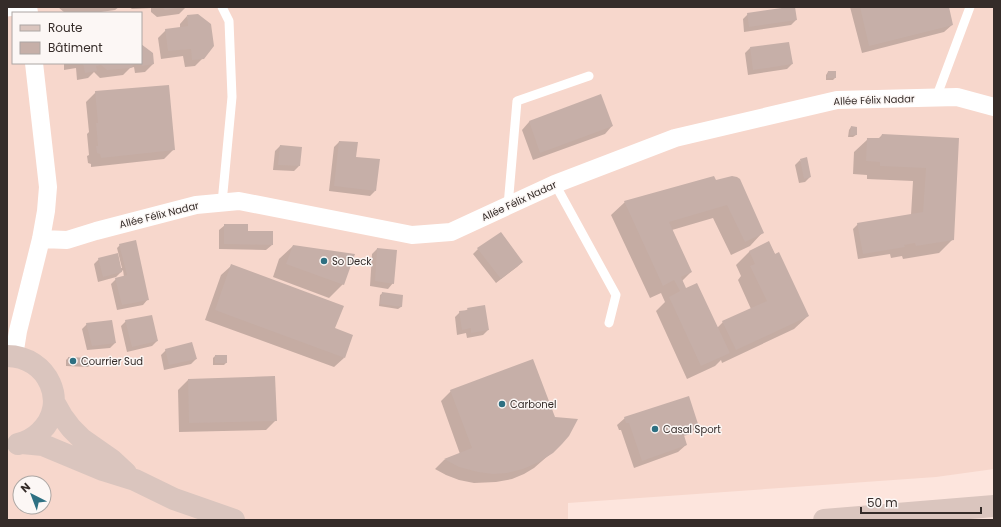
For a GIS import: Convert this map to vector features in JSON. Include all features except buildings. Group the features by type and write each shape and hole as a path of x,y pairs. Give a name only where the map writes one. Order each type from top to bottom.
{"main road":[{"path":"10,356 27,359 38,366 47,376 52,388 54,402 51,415 44,428 34,437 12,446"},
{"path":"54,402 71,428 82,439 112,460 135,480"},
{"path":"12,446 43,445 103,470 135,480 174,499 234,520"},
{"path":"824,520 994,506"}],"street":[{"path":"10,356 18,331 41,239 46,211 48,187 34,64"},
{"name":"Allée Félix Nadar","path":"41,239 67,240 196,205 239,201 412,235 451,232 555,184 675,138 836,100 957,97 994,107"}],"lane":[{"path":"222,7 229,21 232,97 222,203"},
{"path":"936,98 970,7"},
{"path":"7,12 29,10"},
{"path":"508,206 518,101 590,76"},
{"path":"555,184 616,295 609,323"}],"shaded area":[{"path":"7,7 994,7 994,469 936,477 568,503 568,520 7,520"}],"place":[{"name":"So Deck","path":"324,261"},
{"name":"Courrier Sud","path":"73,361"},
{"name":"Carbonel","path":"502,404"},
{"name":"Casal Sport","path":"655,429"}]}
